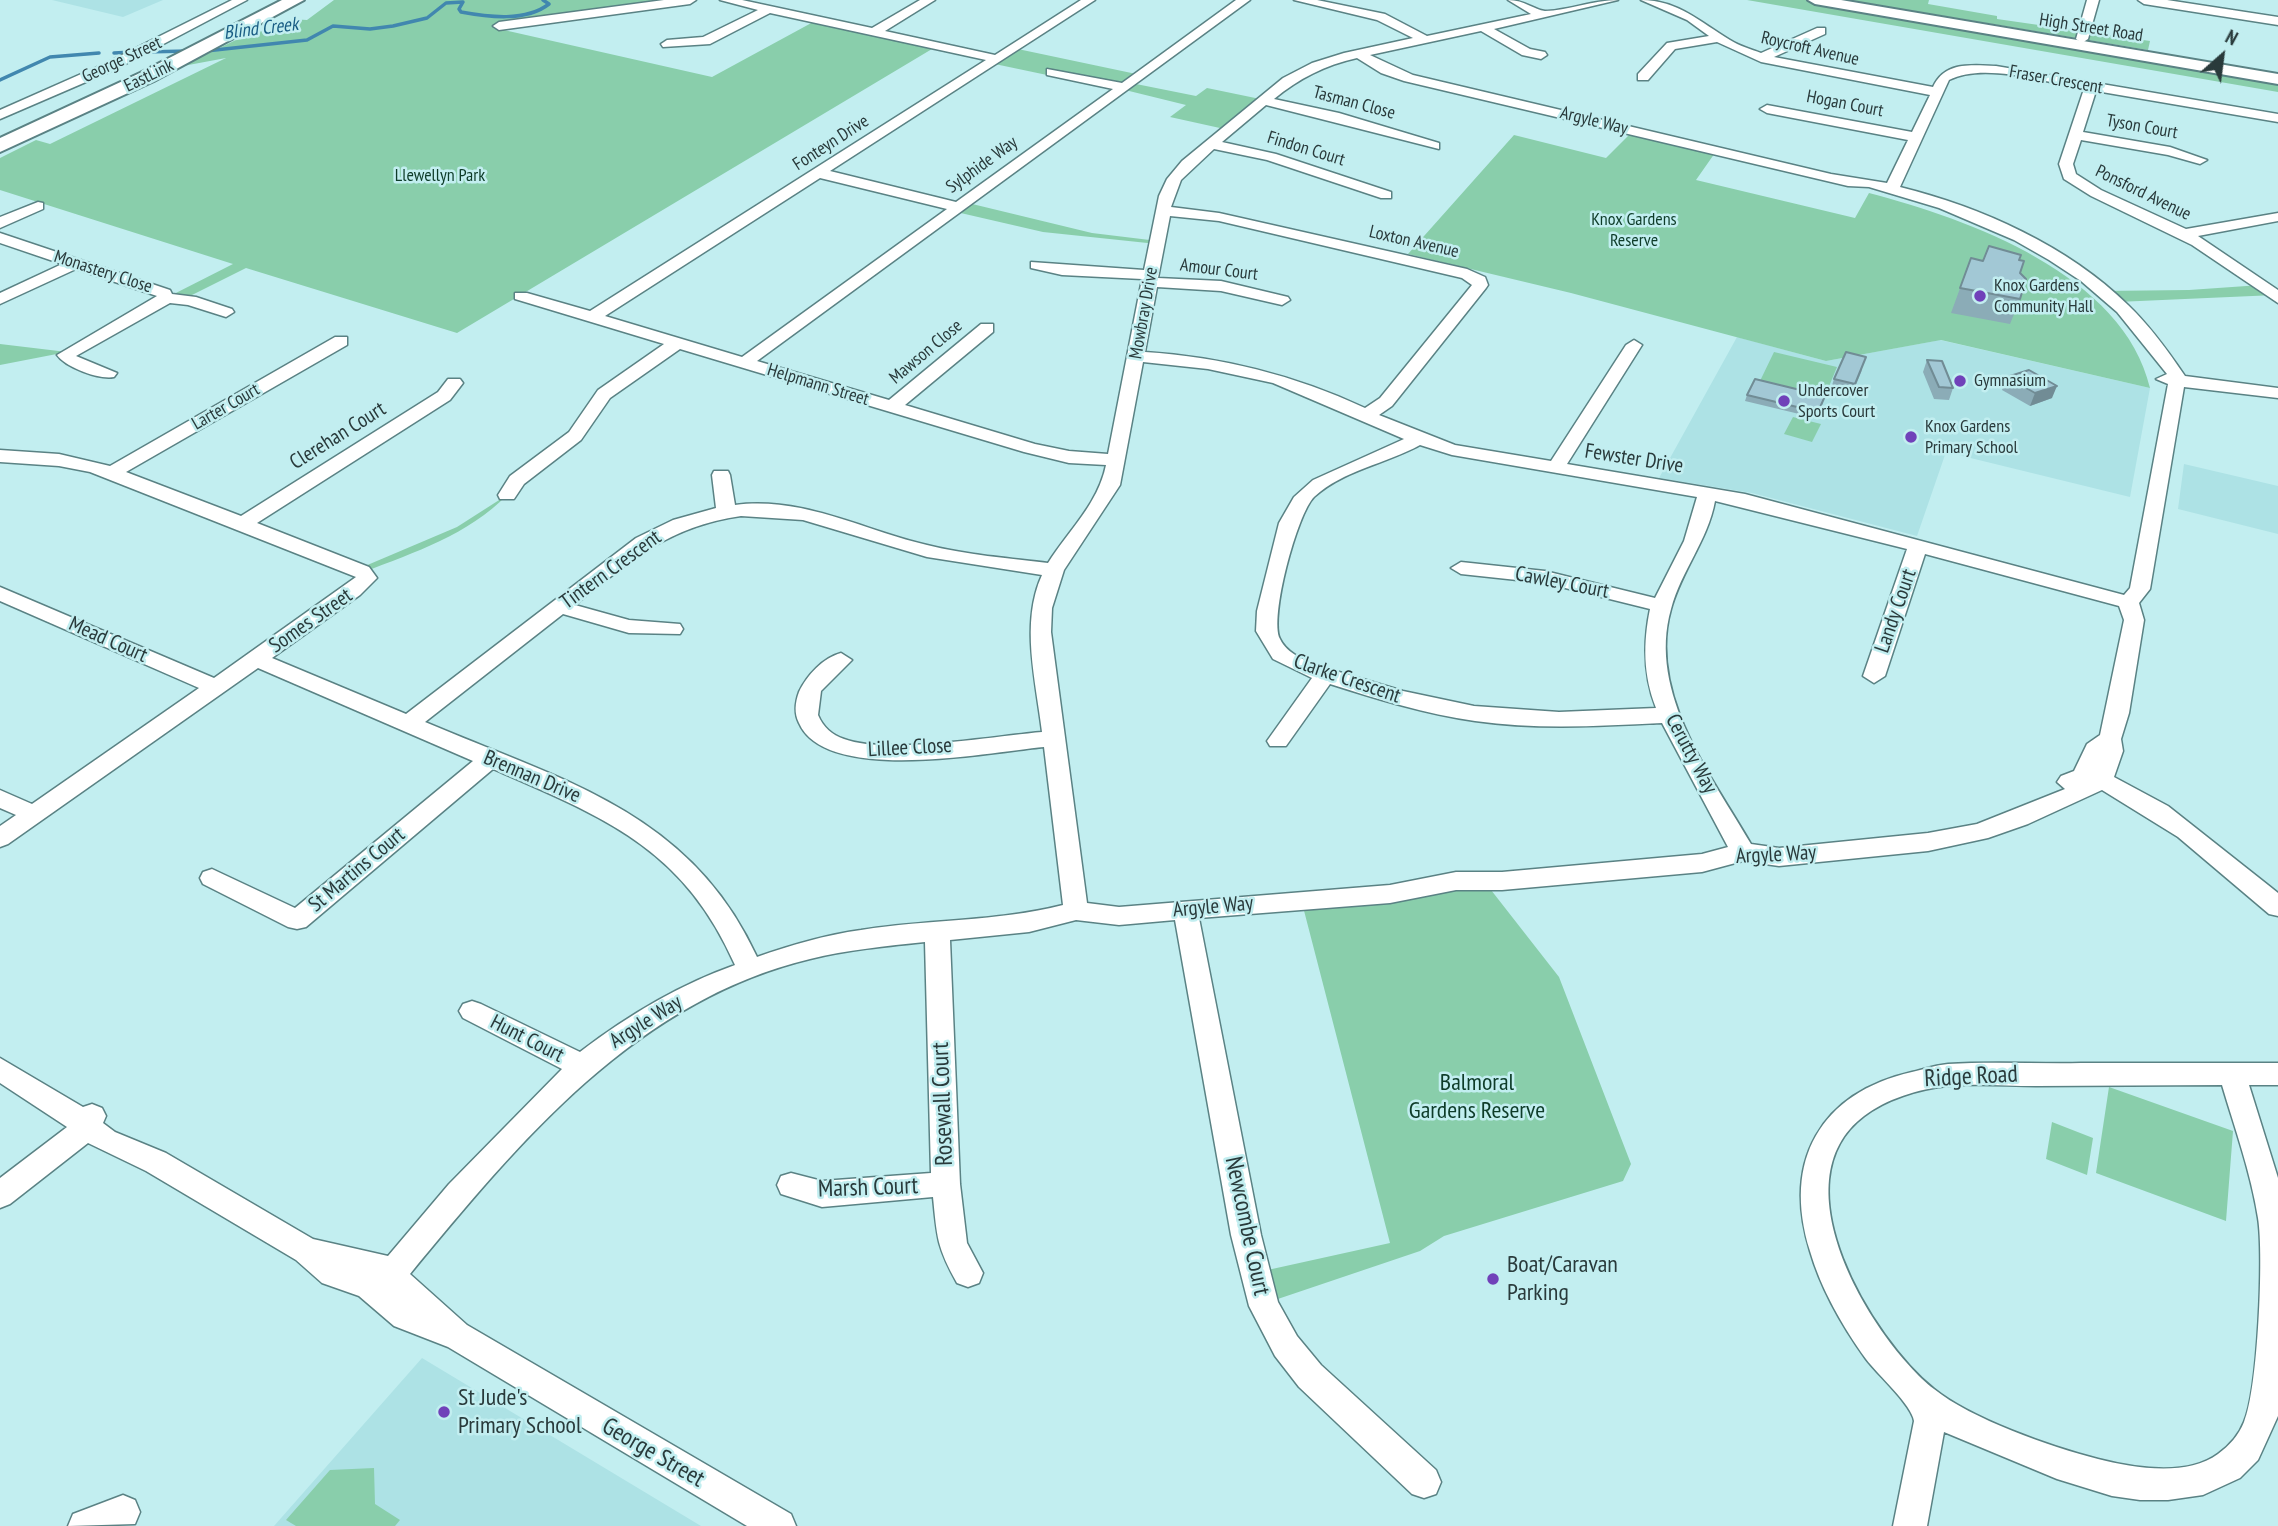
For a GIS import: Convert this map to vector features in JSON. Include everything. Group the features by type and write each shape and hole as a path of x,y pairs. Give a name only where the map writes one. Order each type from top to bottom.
{"highway":[{"name":"EastLink","path":"0,128 138,65 263,0"},
{"name":"EastLink","path":"0,146 176,63 295,0"}],"main road":[{"name":"High Street Road","path":"1815,0 1847,2 2278,71"},
{"name":"High Street Road","path":"1847,2 2278,79"}],"street":[{"name":"George Street","path":"0,115 111,66 241,0"},
{"path":"499,26 690,0"},
{"path":"726,0 766,11 997,59"},
{"path":"872,33 929,0"},
{"name":"Fonteyn Drive","path":"592,317 1089,0"},
{"name":"Sylphide Way","path":"744,363 1244,0"},
{"path":"1300,0 1381,17 1426,40"},
{"path":"1514,0 1545,16"},
{"name":"Mowbray Drive","path":"1076,911 1041,626 1046,589 1053,570 1064,551 1103,501 1118,460 1169,187 1177,175 1212,144 1301,73 1359,54 1612,0"},
{"name":"Roycroft Avenue","path":"1647,0 1690,17 1719,38 1761,58 1937,92"},
{"path":"2082,39 2093,0"},
{"path":"2144,0 2278,21"},
{"path":"667,44 706,41 766,11"},
{"path":"1484,28 1527,52 1541,55"},
{"path":"1761,58 1821,31"},
{"path":"1643,77 1665,50 1674,44 1719,38"},
{"name":"Argyle Way","path":"380,1275 582,1066 649,1017 699,989 749,967 833,943 1029,923 1076,911 1110,916 1390,894 1456,881 1502,881 1702,863 1743,852 1779,857 1928,842 1980,832 2045,805 2068,799 2092,781 2112,751 2110,739 2118,713 2134,620 2129,602 2140,589 2170,408 2163,393 2174,380 2157,367 2155,349 2117,302 2070,267 2005,231 1890,186 1834,177 1409,78 1386,70 1359,54"},
{"name":"Fraser Crescent","path":"1890,186 1949,73 1975,68 2278,118"},
{"path":"1052,72 1124,87"},
{"name":"Ponsford Avenue","path":"2091,86 2066,164 2069,176 2082,186 2184,234 2241,270 2278,298"},
{"name":"Tasman Close","path":"1264,101 1334,116 1434,145"},
{"name":"Hogan Court","path":"1767,109 1916,136"},
{"name":"Tyson Court","path":"2076,135 2200,160"},
{"name":"Findon Court","path":"1212,144 1271,157 1386,195"},
{"path":"819,173 957,207"},
{"path":"0,223 38,206"},
{"name":"Loxton Avenue","path":"1164,211 1219,216 1467,274 1479,280 1480,285 1386,402 1366,415"},
{"path":"2184,234 2278,217"},
{"name":"Monastery Close","path":"0,238 162,291 166,298 65,355 101,379 126,367"},
{"path":"0,299 76,263"},
{"path":"1037,265 1151,279"},
{"name":"Amour Court","path":"1151,279 1222,286 1282,300"},
{"name":"Helpmann Street","path":"521,296 1044,452 1118,460"},
{"path":"166,298 190,300 220,317 243,305"},
{"name":"Mawson Close","path":"892,407 987,328"},
{"name":"Larter Court","path":"111,473 341,341"},
{"path":"507,495 517,480 575,436 604,394 677,343"},
{"path":"1555,469 1634,345"},
{"name":"Fewster Drive","path":"1136,357 1208,362 1310,390 1418,439 1476,456 1760,504 2129,602"},
{"path":"2174,380 2278,393"},
{"name":"Clerehan Court","path":"242,524 444,396 454,383"},
{"name":"Clarke Crescent","path":"1418,439 1391,455 1319,485 1303,498 1292,513 1265,627 1271,643 1284,656 1325,675 1412,701 1492,716 1562,720 1668,715"},
{"name":"Somes Street","path":"0,456 70,461 111,473 358,569 367,578 353,591 0,838"},
{"path":"721,475 726,512"},
{"name":"Cerutty Way","path":"1707,494 1698,536 1662,606 1655,663 1668,715 1743,852"},
{"name":"Tintern Crescent","path":"408,724 651,537 685,522 726,512 794,512 924,551 1053,570"},
{"name":"Landy Court","path":"1874,676 1918,546"},
{"name":"Cawley Court","path":"1461,568 1559,579 1662,606"},
{"name":"Mead Court","path":"0,593 216,687"},
{"path":"560,606 617,626 641,630 673,629"},
{"name":"Brennan Drive","path":"256,659 616,814 660,843 693,875 721,912 749,967"},
{"name":"Lillee Close","path":"841,660 815,681 806,708 807,716 816,732 846,748 873,752 1055,738"},
{"path":"1278,741 1325,675"},
{"name":"St Martins Court","path":"212,878 297,920 490,759"},
{"path":"2092,781 2167,821 2278,906"},
{"path":"0,798 33,814"},
{"name":"Newcombe Court","path":"1185,909 1246,1235 1264,1306 1286,1346 1310,1376 1424,1482"},
{"name":"Rosewall Court","path":"937,931 946,1184 952,1245 968,1273"},
{"name":"Hunt Court","path":"472,1011 582,1066"},
{"name":"George Street","path":"0,1069 79,1117 114,1144 156,1162 307,1251 333,1273 380,1275 405,1316 456,1335 779,1526"},
{"name":"Ridge Road","path":"2232,1075 2263,1177 2276,1235 2269,1390 2263,1424 2255,1441 2243,1455 2200,1479 2167,1484 2122,1480 2073,1467 1928,1407 1892,1370 1859,1323 1832,1277 1821,1247 1813,1204 1814,1178 1820,1155 1840,1123 1861,1104 1885,1090 1912,1080 1946,1075 2278,1074"},
{"path":"7,1189 79,1117"},
{"name":"Marsh Court","path":"791,1185 822,1194 946,1184"},
{"path":"1910,1526 1930,1421 1928,1407"},
{"path":"85,1526 123,1512"}],"shaded area":[{"path":"52,0 163,0 123,17"},
{"name":"Knox Gardens Primary School","path":"1737,337 1826,361 1940,340 2150,388 2130,497 1946,452 1917,536 1752,493 1659,478"},
{"path":"2184,464 2278,486 2278,534 2178,509"},
{"name":"St Jude's Primary School","path":"422,1358 701,1526 274,1526"}],"green space":[{"name":"Llewellyn Park","path":"334,0 690,0 495,28 712,77 815,21 937,46 457,333 246,268 184,299 166,298 233,264 0,190 0,158 36,140 50,144 226,58 183,66 250,33 270,30 290,19 307,20"},
{"path":"1747,0 1815,0 2278,79 2278,92"},
{"path":"1848,0 1929,0 1928,4 1997,16 1997,19 2150,41 2148,50"},
{"path":"1013,48 1141,75 1131,83 1196,96 1207,88 1265,100 1229,130 1170,117 1186,105 1052,72 1047,75 990,63"},
{"name":"Knox Gardens Reserve","path":"1634,130 1717,150 1696,180 1855,218 1869,193 1909,204 1995,236 2076,283 2109,314 2135,348 2150,388 1941,340 1826,361 1571,293 1408,254 1514,135 1606,158"},
{"path":"964,202 1092,233 1158,241 1157,244 1043,232 952,211"},
{"path":"2261,285 2275,295 2117,302 2103,291 2189,290"},
{"path":"0,344 67,352 0,365"},
{"path":"1774,352 1837,367 1825,396 1760,381"},
{"path":"1793,417 1821,424 1812,442 1784,434"},
{"path":"507,495 475,521 440,541 364,572 358,569 457,527"},
{"name":"Balmoral Gardens Reserve","path":"1484,881 1559,977 1631,1164 1623,1181 1444,1236 1420,1251 1263,1304 1254,1273 1390,1243 1301,899"},
{"path":"2109,1087 2233,1131 2226,1221 2096,1173"},
{"path":"2052,1122 2093,1138 2087,1175 2046,1159"},
{"path":"374,1468 375,1504 400,1520 395,1526 296,1526 286,1520 330,1470"}],"building":[{"path":"1989,246 2021,255 2019,260 2024,261 2020,273 2026,279 2020,299 1960,288 1971,258 1983,261"},
{"path":"1846,352 1866,357 1855,384 1834,379"},
{"path":"1927,360 1942,361 1953,388 1939,387"},
{"path":"2029,370 2057,386 2035,393 2007,377"},
{"name":"Undercover Sports Court","path":"1755,379 1825,396 1818,412 1747,395"}],"waterway":[{"name":"Blind Creek","path":"206,51 307,40 333,26 370,29 393,26 427,18 446,3 463,2 459,9 461,12 518,16 540,10 549,4 543,0"},
{"name":"Blind Creek","path":"143,52 189,51"},
{"name":"Blind Creek","path":"114,53 133,52"},
{"name":"Blind Creek","path":"0,80 50,57 99,53"}],"place":[{"name":"Knox Gardens Community Hall","path":"1980,296"},
{"name":"Gymnasium","path":"1960,381"},
{"name":"Undercover Sports Court","path":"1784,401"},
{"name":"Knox Gardens Primary School","path":"1911,437"},
{"name":"Boat/Caravan Parking","path":"1493,1279"},
{"name":"St Jude's Primary School","path":"444,1412"}]}
